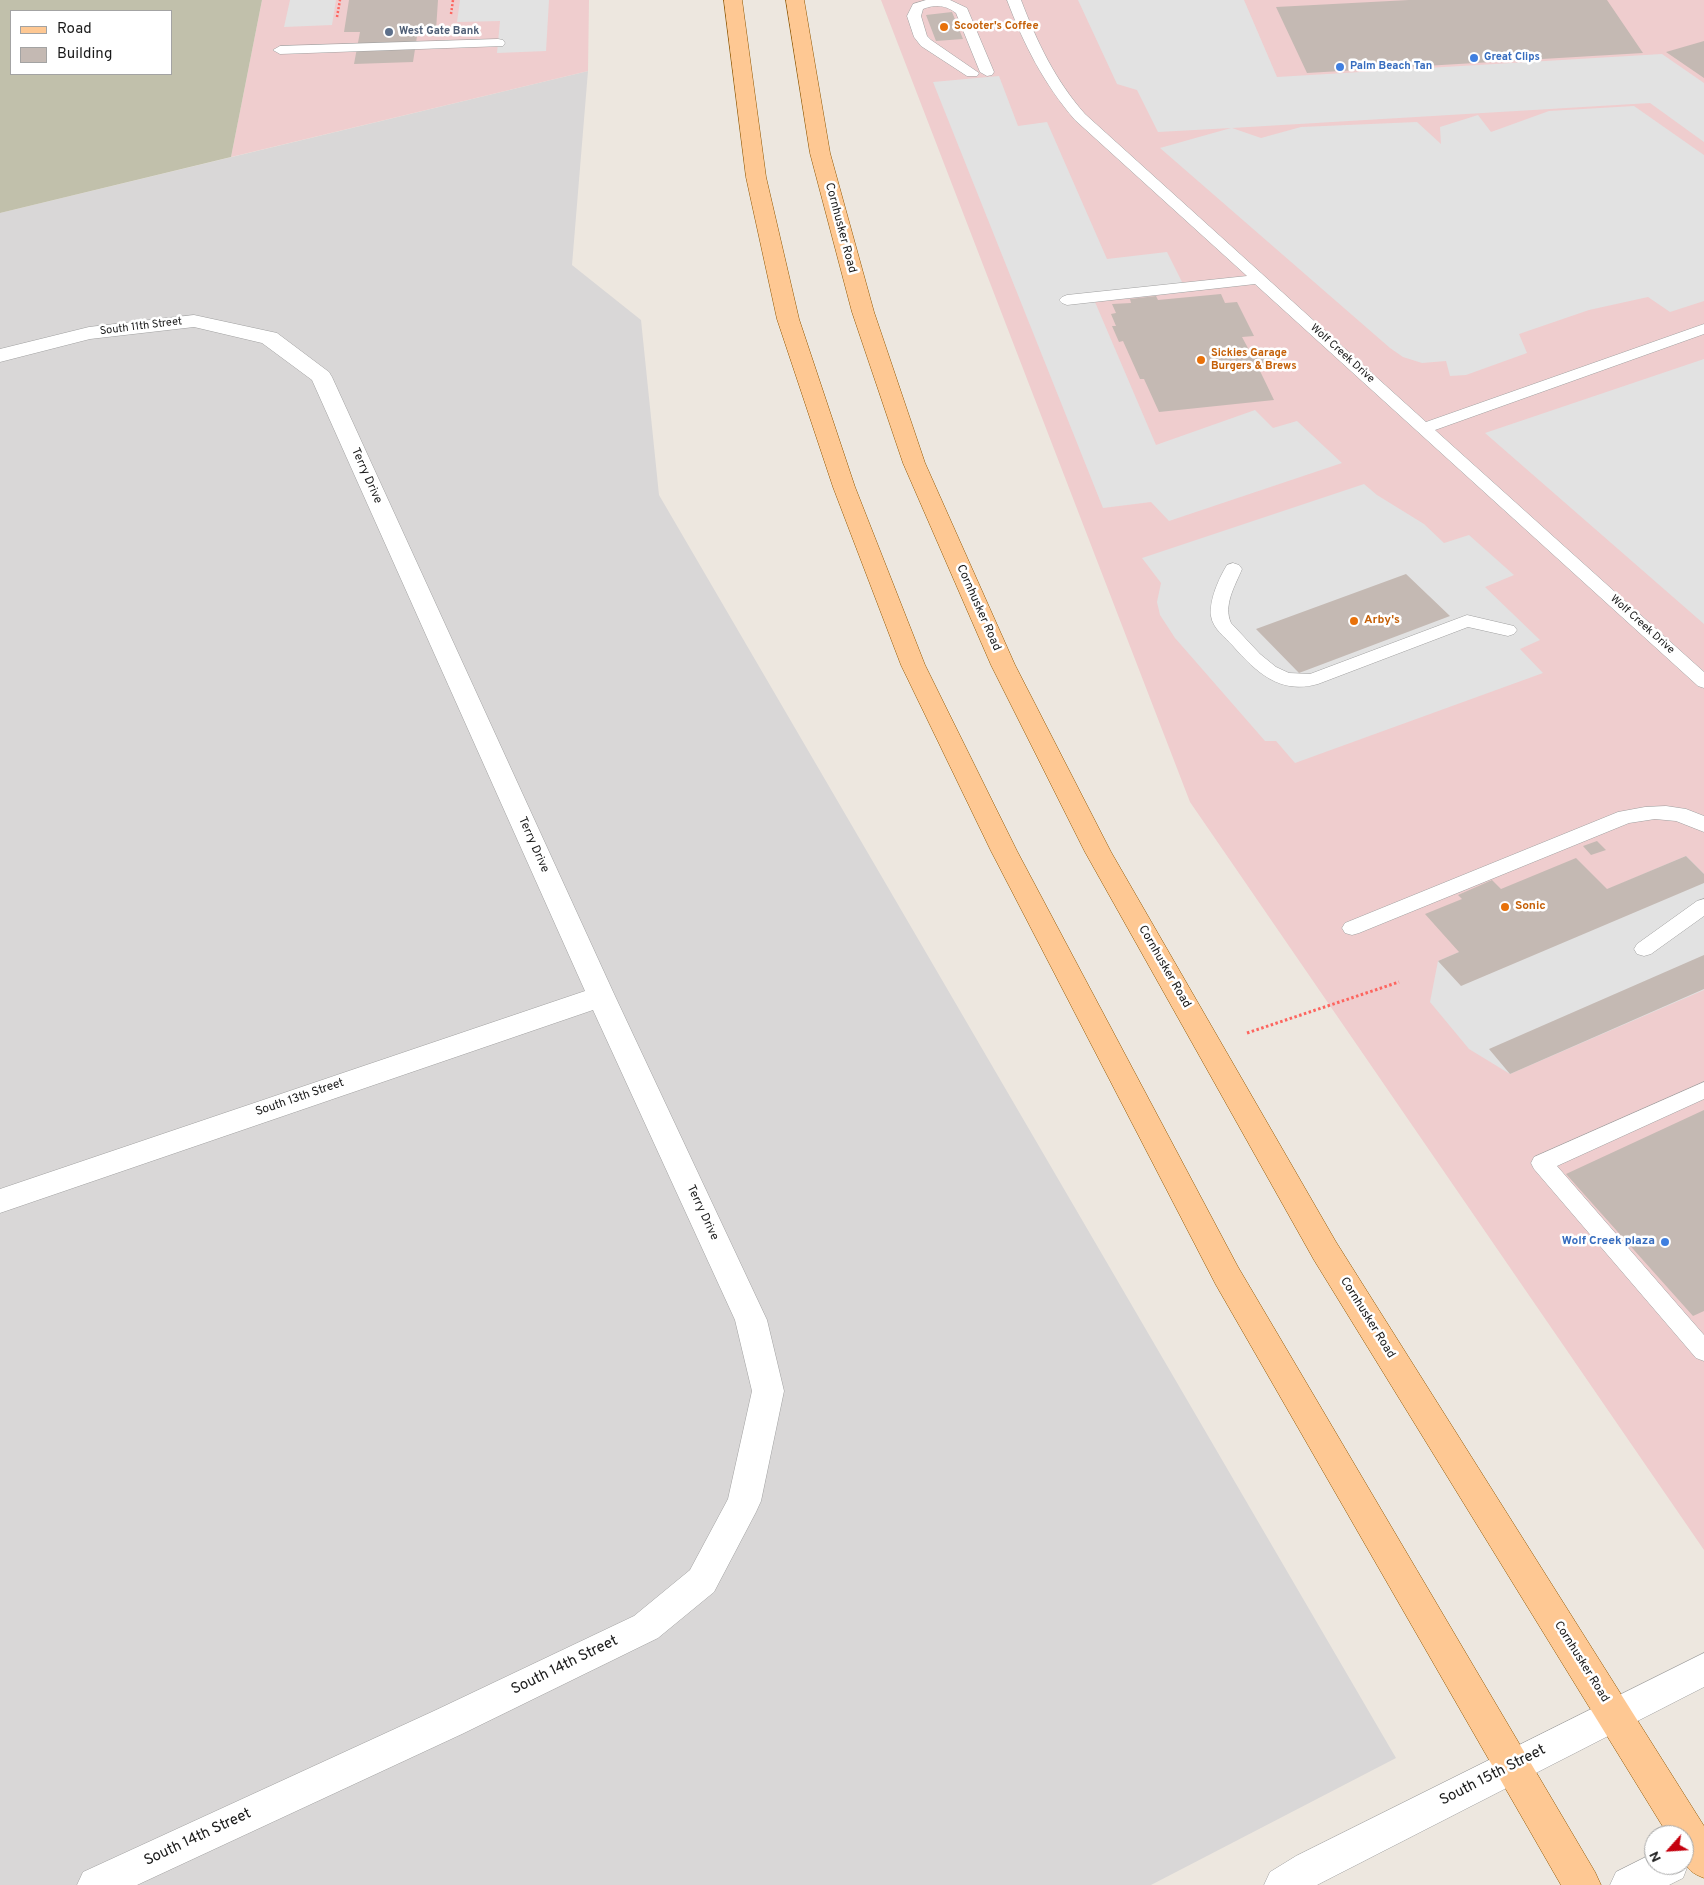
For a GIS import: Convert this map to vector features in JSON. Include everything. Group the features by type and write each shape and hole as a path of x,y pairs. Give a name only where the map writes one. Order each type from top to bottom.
{"main road":[{"path":"733,0 756,177 788,320 844,487 913,665 1004,851 1227,1276 1582,1885"},
{"name":"Cornhusker Road","path":"795,0 820,153 863,312 914,463 1003,665 1098,852 1325,1251 1614,1715 1675,1825"}],"street":[{"name":"South 11th Street","path":"0,356 89,333 194,321 269,338 321,377 350,439"},
{"name":"Terry Drive","path":"350,439 601,996 719,1249"},
{"name":"South 13th Street","path":"0,1202 601,996"},
{"name":"South 14th Street","path":"96,1885 449,1722 646,1627 702,1581 744,1501 768,1391 751,1320 719,1249"},
{"name":"South 15th Street","path":"1284,1885 1309,1869 1704,1669"},
{"path":"1629,1885 1651,1875"}],"lane":[{"path":"972,73 933,48 921,37 914,16 918,7 924,2 934,0 952,3 962,11 987,72"},
{"name":"Wolf Creek Drive","path":"1014,0 1026,33 1046,75 1067,103 1092,128 1704,682"},
{"path":"280,50 498,43"},
{"path":"1067,300 1260,280"},
{"path":"1424,428 1704,330"},
{"path":"1233,569 1219,608 1220,618 1226,628 1262,668 1286,680 1312,680 1467,621 1508,630"},
{"path":"1352,928 1625,817 1647,812 1666,813 1686,816 1704,825"},
{"path":"1644,949 1704,906"},
{"path":"1704,1090 1542,1163 1704,1351"}],"path":[{"path":"1242,1035 1399,982"}],"shaded area":[{"path":"0,0 262,0 231,157 0,213"},
{"path":"262,0 589,0 588,71 231,157"},
{"path":"290,0 336,0 332,25 284,27"},
{"path":"460,0 549,0 546,51 497,53 500,21 457,22"},
{"path":"881,0 1704,0 1704,1550 1190,802"},
{"path":"1078,0 1244,0 1277,77 1662,54 1704,83 1704,142 1650,103 1232,128 1261,138 1301,127 1417,122 1441,144 1440,127 1478,115 1491,132 1549,111 1634,106 1704,155 1704,301 1670,312 1648,297 1589,310 1519,334 1527,353 1466,375 1450,376 1446,361 1422,363 1403,357 1390,348 1160,148 1231,128 1158,132 1137,90 1117,84"},
{"path":"588,71 572,265 641,320 659,495 1396,1758 1151,1885 0,1885 0,213"},
{"path":"999,76 1018,126 1047,122 1107,259 1167,252 1187,292 1095,302 1156,445 1255,410 1273,428 1297,421 1342,463 1169,521 1151,502 1103,508 933,82"},
{"path":"1704,359 1704,624 1485,433"},
{"path":"1364,484 1377,495 1424,524 1444,543 1469,535 1514,575 1485,587 1540,640 1520,649 1543,673 1295,763 1276,741 1265,741 1175,638 1160,615 1157,602 1161,583 1142,558"},
{"path":"1686,856 1704,874 1704,990 1510,1074 1469,1049 1430,1002 1438,961"}],"building":[{"name":"West Gate Bank","path":"349,0 438,0 436,30 418,30 413,62 354,64 360,32 344,32"},
{"path":"1409,0 1607,0 1643,53 1307,73 1276,7"},
{"name":"Scooter's Coffee","path":"952,12 963,39 936,41 926,15"},
{"path":"1704,41 1704,78 1666,52"},
{"name":"Sickies Garage Burgers & Brews","path":"1221,294 1225,303 1237,302 1254,336 1242,337 1249,350 1265,348 1276,369 1260,371 1274,400 1159,412 1144,379 1140,379 1123,341 1119,342 1112,326 1116,326 1111,314 1116,313 1112,304 1131,303 1130,299 1156,296 1158,300"},
{"path":"1406,574 1450,616 1299,673 1256,629"},
{"path":"1597,841 1606,850 1591,855 1583,846"},
{"path":"1686,856 1704,874 1704,883 1461,986 1438,961 1459,952 1425,914 1462,899 1458,895 1492,880 1501,889 1576,858 1607,889"},
{"path":"1704,955 1704,989 1510,1074 1489,1049"},
{"name":"Wolf Creek plaza","path":"1704,1110 1704,1311 1693,1316 1566,1174"}],"place":[{"name":"Scooter's Coffee","path":"944,27"},
{"name":"West Gate Bank","path":"389,32"},
{"name":"Great Clips","path":"1474,58"},
{"name":"Palm Beach Tan","path":"1340,67"},
{"name":"Sickies Garage Burgers & Brews","path":"1201,360"},
{"name":"Arby's","path":"1354,621"},
{"name":"Sonic","path":"1505,907"},
{"name":"Wolf Creek plaza","path":"1665,1242"}]}
